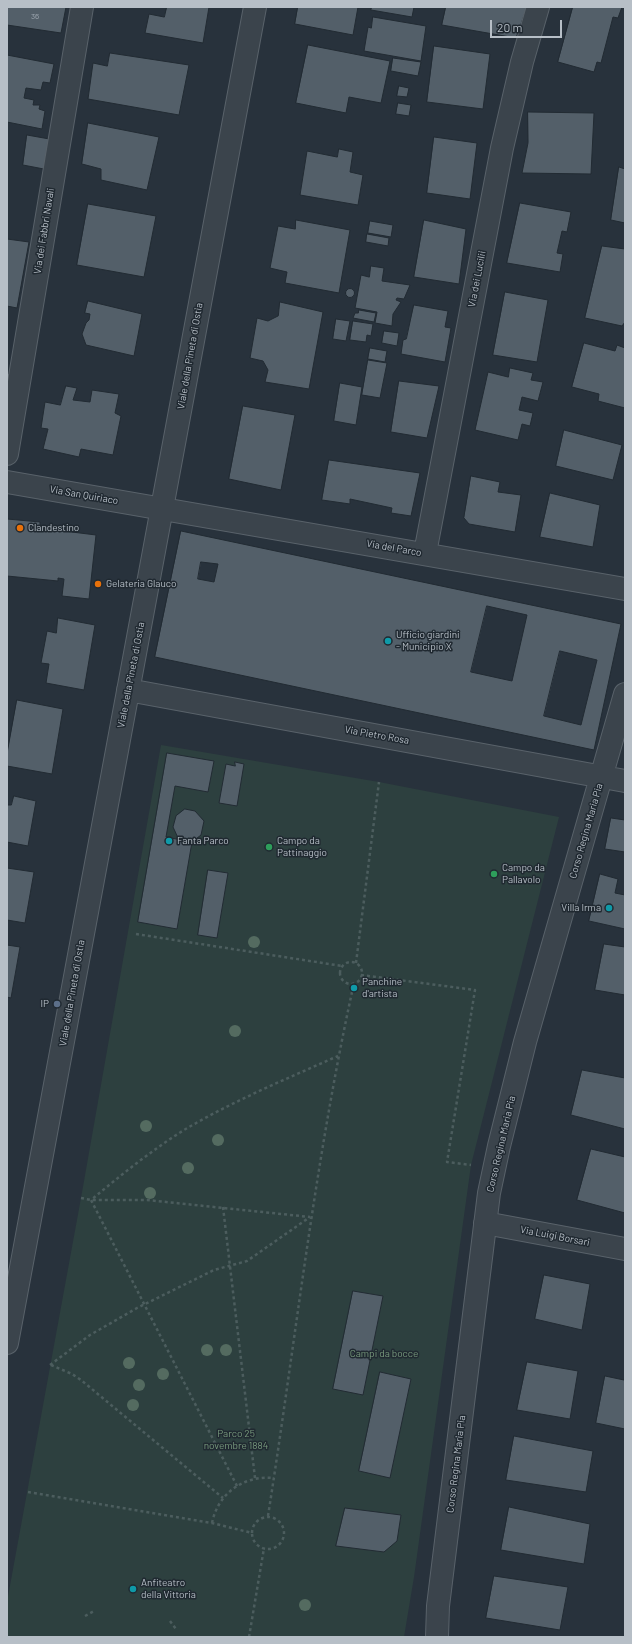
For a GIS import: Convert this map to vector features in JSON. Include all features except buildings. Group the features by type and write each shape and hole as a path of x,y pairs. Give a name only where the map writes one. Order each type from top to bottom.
{"street":[{"name":"Via dei Fabbri Navali","path":"7,454 82,7"},
{"name":"Viale della Pineta di Ostia","path":"7,1343 255,7"},
{"name":"Via dei Lucilii","path":"425,553 502,148 522,62 538,7"},
{"name":"Via San Quiriaco","path":"7,482 162,508"},
{"name":"Via del Parco","path":"162,508 625,589"},
{"name":"Via Pietro Rosa","path":"128,690 625,781"},
{"name":"Corso Regina Maria Pia","path":"437,1637 438,1606 489,1193 525,1042 625,694"},
{"name":"Via Luigi Borsari","path":"485,1223 625,1249"},
{"name":"Corso Regina Maria Pia","path":"426,1637 438,1606"}],"path":[{"path":"356,963 379,782"},
{"path":"136,934 342,966"},
{"path":"348,962 356,963 360,968 361,975 358,981 348,984 342,979 340,973 342,966 348,962"},
{"path":"361,975 474,990 447,1162 471,1165"},
{"path":"268,1516 311,1217 338,1056 354,983"},
{"path":"92,1200 140,1161 184,1131 233,1103 338,1056"},
{"path":"81,1198 92,1200 147,1200 311,1217"},
{"path":"92,1200 237,1486"},
{"path":"223,1207 255,1478"},
{"path":"223,1498 81,1380 72,1374 50,1364 90,1335 144,1305 214,1270 247,1261 311,1217"},
{"path":"212,1523 215,1511 223,1498 237,1486 255,1478 274,1478"},
{"path":"28,1492 212,1523 252,1533"},
{"path":"268,1516 279,1520 284,1530 284,1535 279,1545 274,1548 264,1548 255,1542 252,1533 255,1523 259,1519 268,1516"},
{"path":"249,1637 264,1548"},
{"path":"86,1616 94,1610"},
{"path":"170,1621 176,1629"}],"green space":[{"name":"Parco 25 novembre 1884","path":"161,745 379,782 559,817 471,1165 414,1577 404,1637 7,1637 7,1602 81,1198"}],"place":[{"name":"Clandestino","path":"20,528"},
{"name":"Gelateria Glauco","path":"98,584"},
{"name":"Ufficio giardini - Municipio X","path":"388,641"},
{"name":"Fanta Parco","path":"169,841"},
{"name":"Campo da Pattinaggio","path":"269,847"},
{"name":"Campo da Pallavolo","path":"494,874"},
{"name":"Villa Irma","path":"609,908"},
{"name":"Panchine d'artista","path":"354,988"},
{"name":"IP","path":"57,1004"},
{"name":"Anfiteatro della Vittoria","path":"133,1589"}],"park label":[{"name":"Campi da bocce","path":"384,1354"}]}
